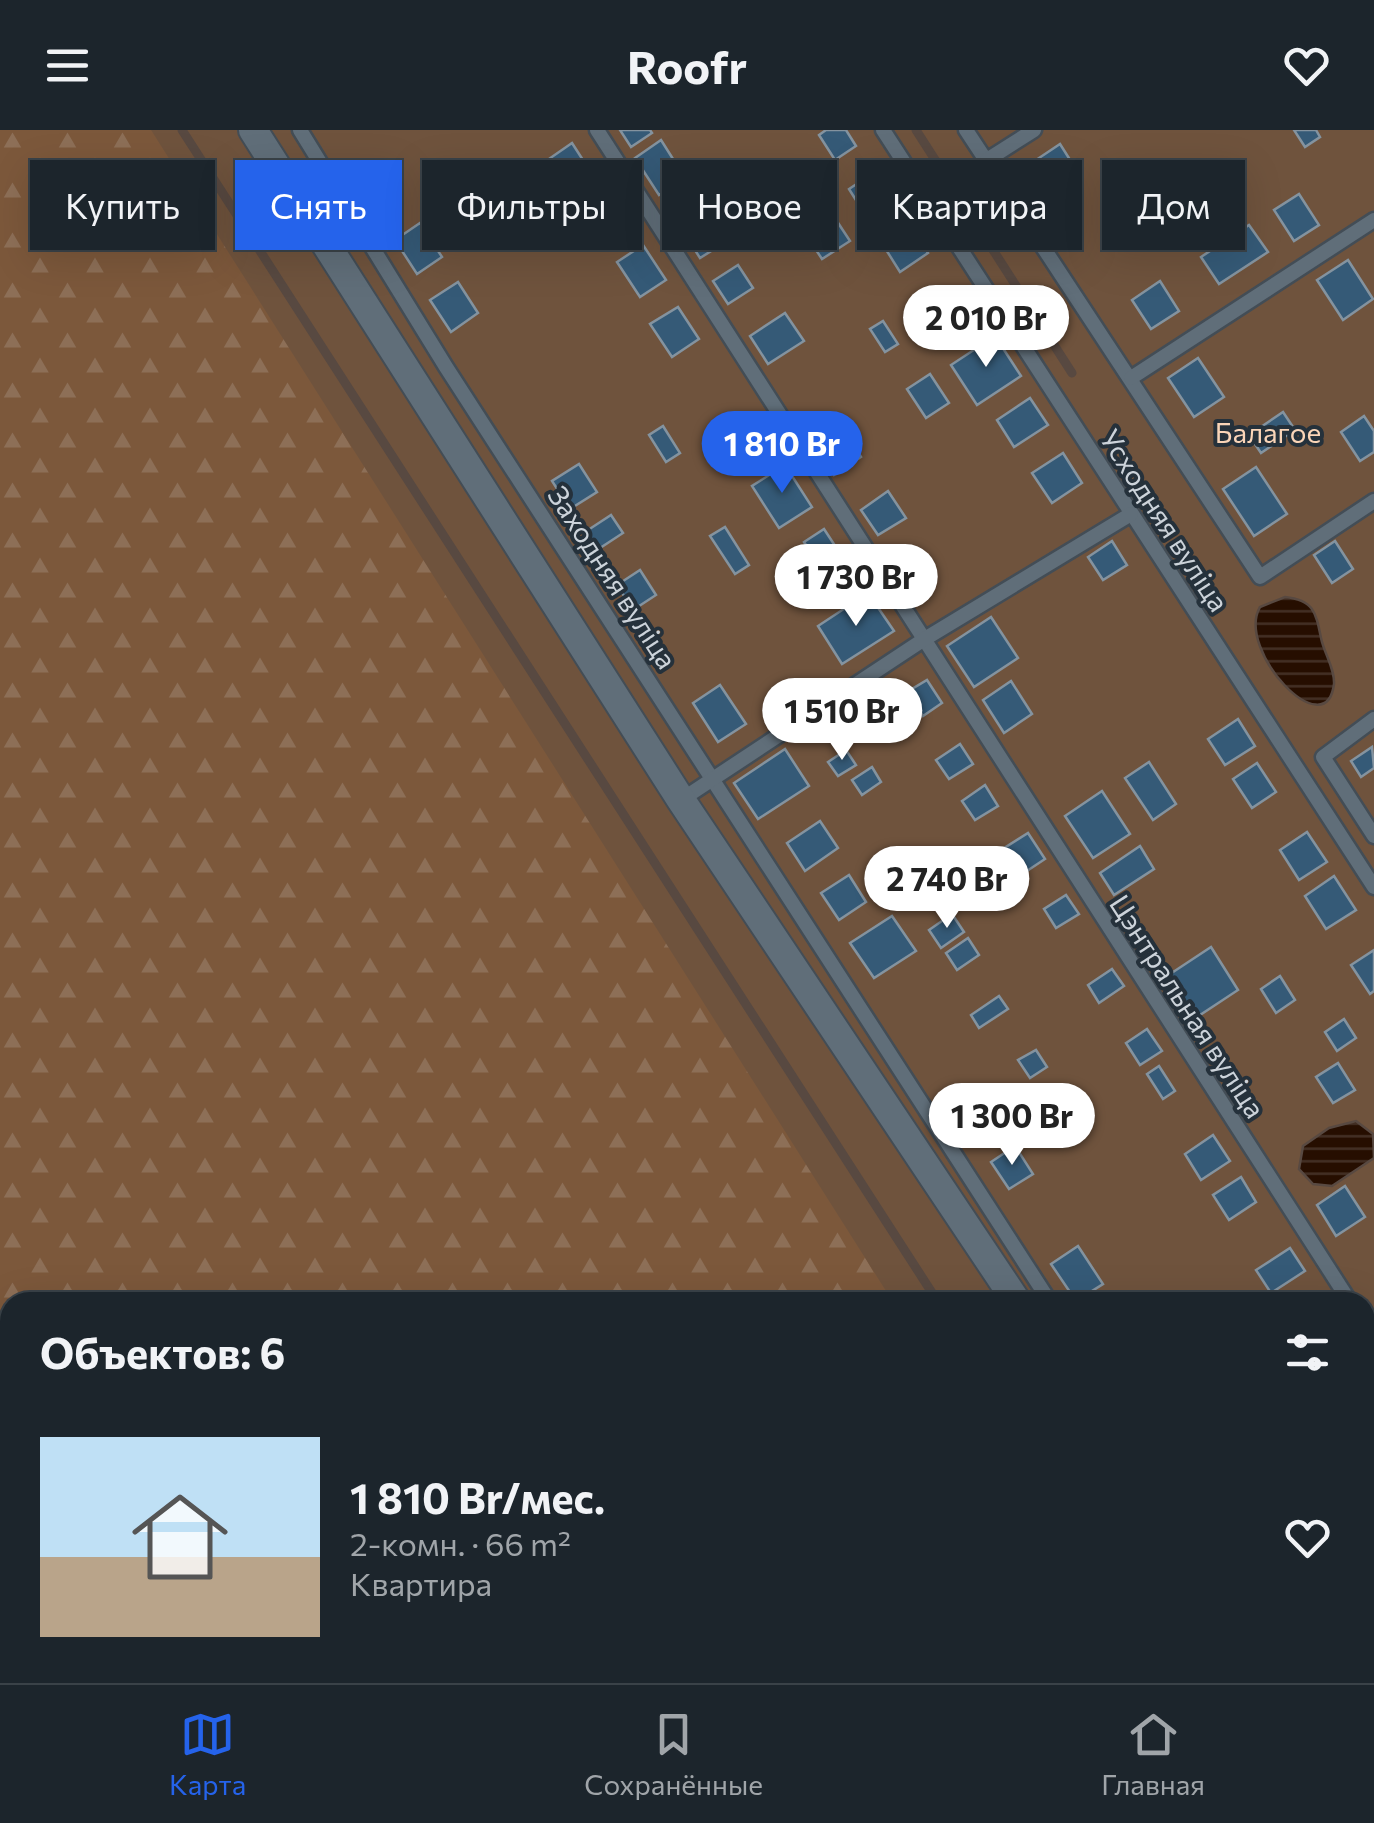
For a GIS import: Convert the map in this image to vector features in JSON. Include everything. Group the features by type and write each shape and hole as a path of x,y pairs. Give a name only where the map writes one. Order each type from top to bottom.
{"street":[{"path":"253,130 681,800 1010,1292"}],"lane":[{"name":"Заходняя вуліца","path":"300,130 446,368 714,776 1044,1292"},
{"name":"Цэнтральная вуліца","path":"596,130 1344,1292"},
{"name":"Усходняя вуліца","path":"883,130 1374,887"},
{"path":"966,130 987,160 1034,130"},
{"path":"1131,378 1374,220"},
{"path":"1046,250 1260,577 1374,501"},
{"path":"681,800 923,640 1131,514"},
{"path":"1374,720 1323,758 1374,836"}],"green space":[{"name":"Балагое","path":"0,130 1374,130 1374,1292 0,1292"},
{"path":"0,130 151,130 170,160 30,160 30,250 215,250 215,231 887,1292 0,1292"}],"shaded area":[{"path":"1285,597 1302,601 1312,609 1331,667 1334,684 1327,701 1316,705 1300,699 1285,685 1260,646 1256,625 1260,607"},
{"path":"1356,1121 1373,1134 1374,1158 1332,1186 1313,1184 1299,1169 1303,1146 1329,1128"}],"building":[{"path":"620,130 650,130 652,133 631,147"},
{"path":"826,130 846,130 856,146 835,160 819,135"},
{"path":"1294,130 1316,130 1320,137 1305,147"},
{"path":"661,140 674,160 662,160 662,193 659,195 642,169 642,160 635,158"},
{"path":"572,143 583,160 547,160"},
{"path":"1060,144 1070,160 1036,160"},
{"path":"857,184 857,202 849,189"},
{"path":"1299,194 1319,225 1294,241 1274,210"},
{"path":"837,221 850,241 837,249"},
{"path":"420,223 422,250 437,250 442,257 417,274 401,250 402,235"},
{"path":"1249,225 1268,252 1219,284 1201,257 1212,250 1245,250 1245,228"},
{"path":"642,246 666,280 640,297 617,262 642,250"},
{"path":"695,250 713,250 700,258"},
{"path":"816,250 836,250 822,259"},
{"path":"886,250 926,250 928,253 900,272"},
{"path":"1348,260 1373,299 1343,320 1317,280"},
{"path":"738,265 753,288 728,304 713,281"},
{"path":"1160,281 1179,311 1151,329 1132,300"},
{"path":"458,282 478,313 451,332 430,300"},
{"path":"678,307 699,339 672,357 650,324"},
{"path":"785,313 804,341 768,364 750,336"},
{"path":"883,321 898,344 885,352 870,329"},
{"path":"995,336 1021,376 977,405 951,365"},
{"path":"1198,358 1224,397 1194,417 1168,378"},
{"path":"930,374 949,403 926,418 907,389"},
{"path":"1030,398 1048,425 1014,447 997,420"},
{"path":"1283,412 1295,430 1261,453 1249,435"},
{"path":"1364,416 1374,431 1374,452 1360,461 1341,432"},
{"path":"752,419 770,447 743,464 725,436"},
{"path":"663,426 680,453 666,462 649,435"},
{"path":"845,431 861,457 834,475 818,449"},
{"path":"1063,453 1082,483 1052,503 1032,473"},
{"path":"579,464 597,492 570,509 552,481"},
{"path":"785,465 812,507 779,528 752,486"},
{"path":"1256,467 1287,514 1254,536 1223,489"},
{"path":"888,491 906,518 878,535 861,510"},
{"path":"611,515 623,533 597,550 585,532"},
{"path":"725,527 749,565 735,574 710,536"},
{"path":"824,529 843,558 823,571 804,542"},
{"path":"1112,541 1127,565 1103,580 1088,557"},
{"path":"1335,541 1353,569 1332,583 1314,555"},
{"path":"640,570 656,595 633,610 617,585"},
{"path":"868,593 894,631 842,664 818,626"},
{"path":"991,617 1018,658 974,687 947,646"},
{"path":"927,680 942,703 923,716 907,692"},
{"path":"1011,681 1032,714 1004,733 983,700"},
{"path":"720,685 746,724 718,742 693,703"},
{"path":"1238,719 1255,746 1225,765 1208,739"},
{"path":"960,744 973,764 949,779 936,760"},
{"path":"1372,747 1374,768 1361,777 1351,761"},
{"path":"785,749 809,786 758,819 734,783"},
{"path":"846,750 856,765 838,776 828,762"},
{"path":"1149,762 1176,804 1153,820 1125,778"},
{"path":"1257,763 1276,792 1252,808 1233,779"},
{"path":"872,767 881,782 862,795 852,780"},
{"path":"985,785 998,806 975,820 962,801"},
{"path":"1102,791 1130,834 1093,858 1065,816"},
{"path":"820,821 838,848 805,871 787,843"},
{"path":"1307,832 1327,862 1299,880 1280,850"},
{"path":"1028,833 1045,859 1015,879 998,852"},
{"path":"1140,846 1154,869 1114,895 1100,873"},
{"path":"955,874 967,892 956,900 944,882"},
{"path":"849,875 866,902 839,920 821,893"},
{"path":"1334,876 1356,910 1326,929 1305,896"},
{"path":"1066,895 1079,914 1056,928 1044,909"},
{"path":"952,914 964,932 941,948 929,930"},
{"path":"892,916 916,951 874,978 850,943"},
{"path":"968,938 979,955 957,970 946,953"},
{"path":"1211,947 1238,990 1191,1021 1164,978"},
{"path":"1374,950 1374,991 1370,994 1351,965"},
{"path":"1112,969 1124,986 1099,1003 1088,985"},
{"path":"1280,976 1295,1000 1276,1013 1261,989"},
{"path":"999,996 1008,1009 979,1028 971,1015"},
{"path":"1344,1019 1356,1038 1337,1051 1325,1032"},
{"path":"1147,1029 1162,1051 1140,1065 1126,1043"},
{"path":"1036,1050 1047,1067 1030,1078 1018,1060"},
{"path":"1338,1063 1355,1090 1333,1103 1316,1077"},
{"path":"1159,1066 1175,1091 1163,1099 1147,1074"},
{"path":"1070,1095 1084,1116 1070,1125 1056,1104"},
{"path":"1213,1135 1230,1161 1201,1180 1185,1154"},
{"path":"1015,1146 1033,1174 1009,1189 991,1162"},
{"path":"1241,1177 1256,1202 1229,1220 1213,1195"},
{"path":"1345,1186 1365,1217 1336,1236 1317,1205"},
{"path":"1078,1246 1103,1284 1090,1292 1070,1292 1051,1264"},
{"path":"1290,1248 1305,1271 1270,1292 1256,1270"}],"waterway":[{"path":"182,130 932,1292"},
{"path":"916,130 1072,373"}]}
